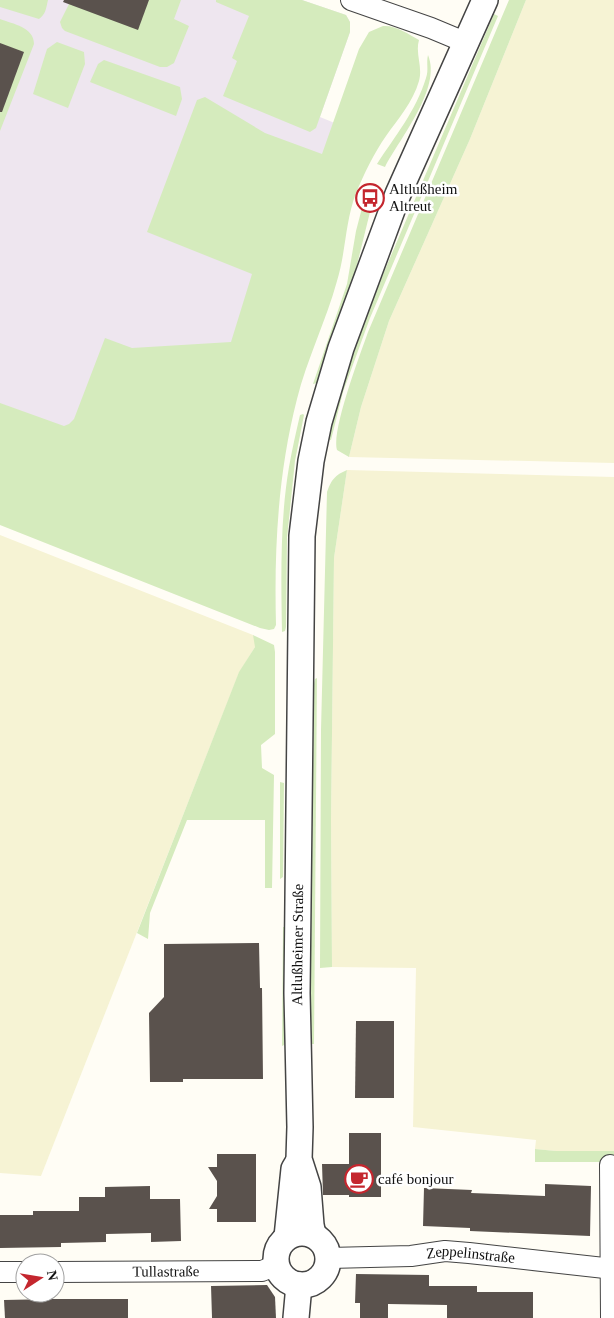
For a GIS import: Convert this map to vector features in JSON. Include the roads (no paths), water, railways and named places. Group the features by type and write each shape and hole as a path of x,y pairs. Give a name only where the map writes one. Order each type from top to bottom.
{"street":[{"path":"351,0 431,28 467,43"},
{"name":"Altlußheimer Straße","path":"328,1258 327,1249 314,1235 311,1225 308,1188 299,1159 297,994 302,536 310,461 319,422 341,348 398,194 485,0"},
{"name":"Altlußheimer Straße","path":"276,1265 278,1249 287,1237 294,1169 299,1159"},
{"path":"610,1165 612,1269 610,1318"},
{"path":"287,1237 305,1232 314,1235"},
{"name":"Zeppelinstraße","path":"328,1258 411,1256 445,1252 468,1252 612,1269"},
{"path":"276,1265 284,1279 299,1285 308,1285 317,1281 323,1275 327,1267 328,1258"},
{"name":"Tullastraße","path":"65,1272 262,1271 276,1265"},
{"path":"0,1272 15,1272"},
{"path":"296,1318 299,1285"}],"place":[{"name":"Altlußheim Altreut","path":"370,198"},
{"name":"café bonjour","path":"359,1179"}]}
